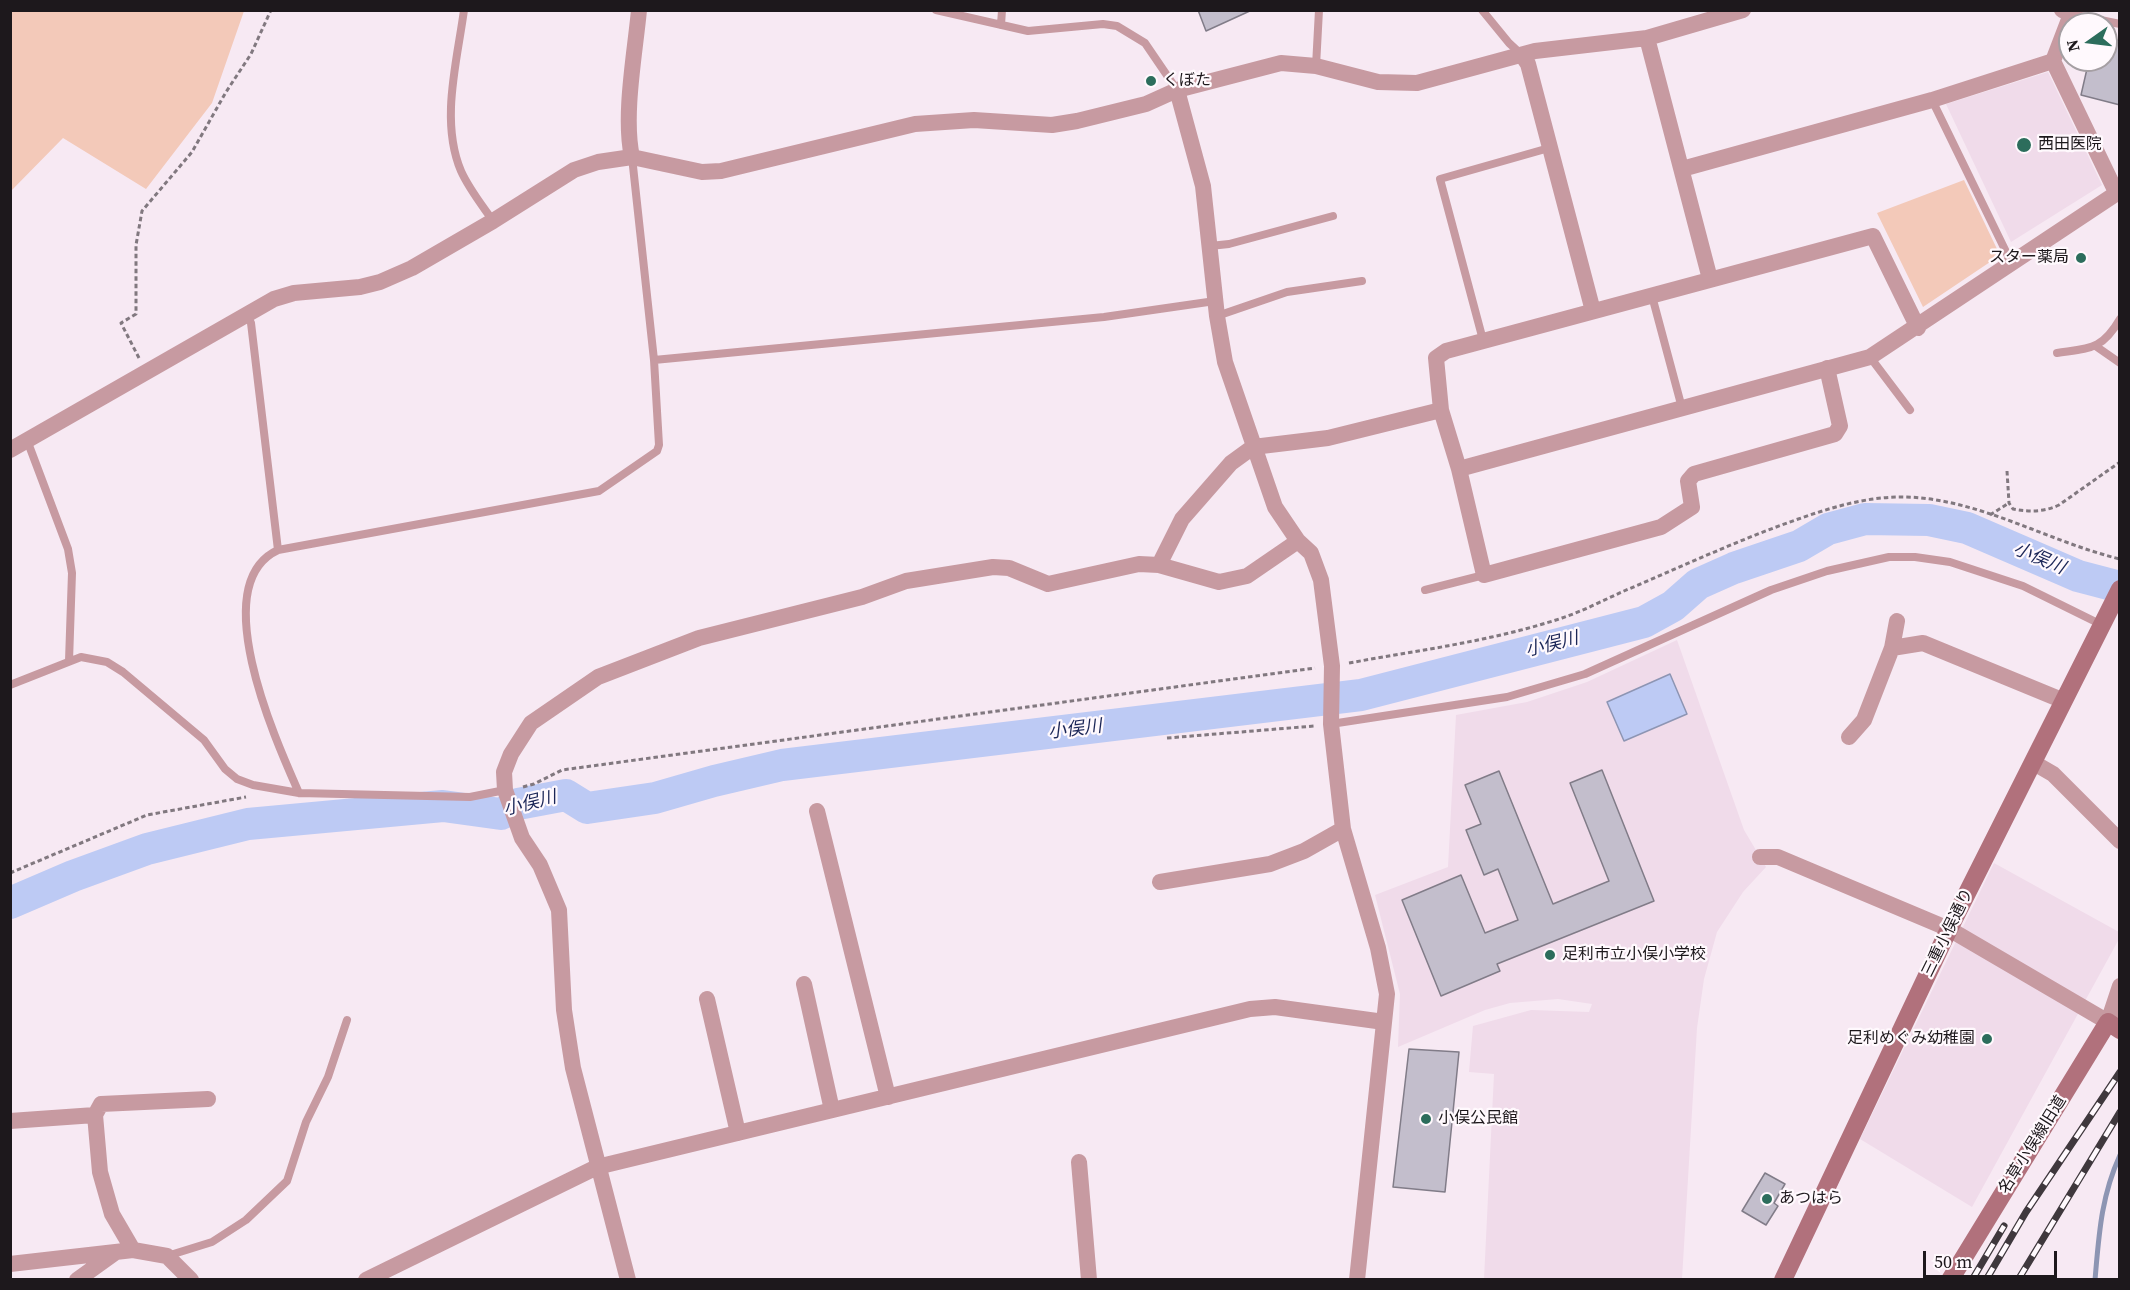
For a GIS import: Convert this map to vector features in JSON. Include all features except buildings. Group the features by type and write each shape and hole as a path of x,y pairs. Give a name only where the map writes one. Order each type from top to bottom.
{"main road":[{"name":"三重小俣通り","path":"1783,1280 1949,929 2120,589"},
{"name":"名草小俣線旧道","path":"1950,1280 2114,1026"}],"street":[{"path":"632,157 629,146 631,88 639,10"},
{"path":"10,450 274,299 294,293 360,287 380,282 412,268 574,170 598,162 632,157 702,172 721,171 915,124 974,120 1052,125 1146,104 1177,90 1265,65 1289,63 1316,66 1378,82 1417,83 1522,55 1647,38 1743,10"},
{"path":"1647,38 1710,279"},
{"path":"1459,469 1870,357 2118,191 2053,61 2058,42"},
{"path":"1522,55 1528,64 1593,311"},
{"path":"1682,170 1932,100 2053,61"},
{"path":"1177,90 1203,186 1216,309 1225,362 1252,447 1275,507 1298,541 1311,553 1321,580 1331,669 1332,720 1343,829 1378,948 1387,994 1357,1280"},
{"path":"1827,368 1840,426 1835,434 1694,474 1689,481 1692,507 1661,527 1484,575 1459,469 1441,410 1436,358 1446,351 1874,236 1918,327"},
{"path":"1159,565 1182,519 1231,463 1252,447 1328,438 1441,410"},
{"path":"628,1280 597,1167 569,1044 564,1010 559,910 540,865 522,838 505,793 504,772 511,754 531,723 598,677 699,638 862,597 906,581 971,569 1009,568 1048,584 1127,565 1159,565 1193,573 1204,579 1219,582 1230,581 1247,576 1298,541"},
{"path":"1849,736 1864,720 1892,648 1897,621"},
{"path":"1892,648 1923,643 2064,701"},
{"path":"2034,763 2053,774 2120,841"},
{"path":"817,812 888,1096"},
{"path":"1160,882 1270,864 1304,850 1343,829"},
{"path":"1760,857 1778,857 1949,929 2114,1026 2120,986"},
{"path":"804,984 832,1110"},
{"path":"707,999 738,1133"},
{"path":"366,1280 597,1167 1250,1009 1275,1007 1384,1022"},
{"path":"133,1250 112,1214 100,1172 95,1114 101,1104 208,1099"},
{"path":"10,1121 95,1114"},
{"path":"1079,1162 1089,1280"},
{"path":"10,1264 133,1250 167,1256 190,1280"},
{"path":"77,1280 116,1252"}],"lane":[{"path":"464,10 450,117 453,148 473,193 493,221"},
{"path":"936,10 1028,31 1103,24 1118,26 1145,43 1177,90"},
{"path":"1001,25 1002,10"},
{"path":"1316,66 1319,10"},
{"path":"1482,10 1522,55"},
{"path":"1932,100 2011,262"},
{"path":"1483,340 1440,179 1549,148"},
{"path":"299,793 256,682 246,635 245,606 253,576 264,557 278,550 589,494 607,488 657,452 659,445 654,360 632,157"},
{"path":"1210,246 1229,244 1333,216"},
{"path":"654,360 1216,309 1287,292 1362,281"},
{"path":"1652,296 1683,408"},
{"path":"246,313 251,323 278,550"},
{"path":"2057,353 2097,347 2106,339 2120,319"},
{"path":"2097,347 2120,363"},
{"path":"1870,357 1910,410"},
{"path":"27,440 68,549 72,573 69,660"},
{"path":"1332,720 1507,697 1585,674 1771,590 1827,571 1889,557 1915,557 1950,562 2023,586 2104,621"},
{"path":"1425,590 1484,575"},
{"path":"10,685 81,657 107,662 123,672 204,740 225,769 237,779 253,785 299,793 470,797 505,793"},
{"path":"167,1256 212,1242 246,1220 287,1181 306,1122 328,1077 347,1020"}],"path":[{"path":"146,373 121,324 136,314 136,245 142,211 192,152 251,54 271,10"},
{"path":"2007,471 2009,503 2013,509 2030,512 2049,510 2059,506 2120,462"},
{"path":"505,793 534,784 562,770 1331,669 1498,636 1563,618 1748,537 1824,510 1878,498 1909,497 1990,515 2089,552 2120,559"},
{"path":"1990,515 2009,503"},
{"path":"1167,738 1332,720"},
{"path":"10,873 147,815 248,797"}],"shaded area":[{"path":"11,10 244,11 212,103 146,189 63,138 11,191"},
{"name":"西田医院","path":"2048,72 2102,185 2011,242 1946,104"},
{"path":"1964,180 1997,249 1996,258 1923,307 1877,213"},
{"name":"足利市立小俣小学校","path":"1677,640 1744,830 1766,867 1743,892 1717,932 1704,979 1697,1028 1682,1279 1484,1279 1494,1074 1469,1072 1473,1026 1531,1010 1589,1012 1592,1004 1558,999 1510,1003 1485,1010 1398,1047 1400,994 1375,895 1448,867 1456,715 1527,702 1587,682"},
{"name":"足利めぐみ幼稚園","path":"1994,863 2119,932 2119,939 1972,1207 1860,1139"}],"water":[{"path":"1670,674 1687,714 1624,741 1607,702"}],"waterway":[{"name":"小俣川","path":"10,903 73,876 147,849 248,824 443,806 501,814 518,804 566,795 587,808 655,798 782,765 1361,695 1644,622 1673,606 1698,584 1734,568 1799,546 1828,529 1865,519 1929,520 1967,528 2078,576 2120,587"},
{"path":"2095,1280 2105,1201 2120,1155"}],"railway":[{"path":"1986,1280 2026,1212 2120,1072"},
{"path":"2018,1280 2120,1112"},
{"path":"1972,1280 2004,1226"}],"place":[{"name":"くぼた","path":"1151,81"},
{"name":"西田医院","path":"2024,145"},
{"name":"スター薬局","path":"2081,258"},
{"name":"足利市立小俣小学校","path":"1550,955"},
{"name":"足利めぐみ幼稚園","path":"1987,1039"},
{"name":"小俣公民館","path":"1426,1119"},
{"name":"あつはら","path":"1767,1199"}]}
